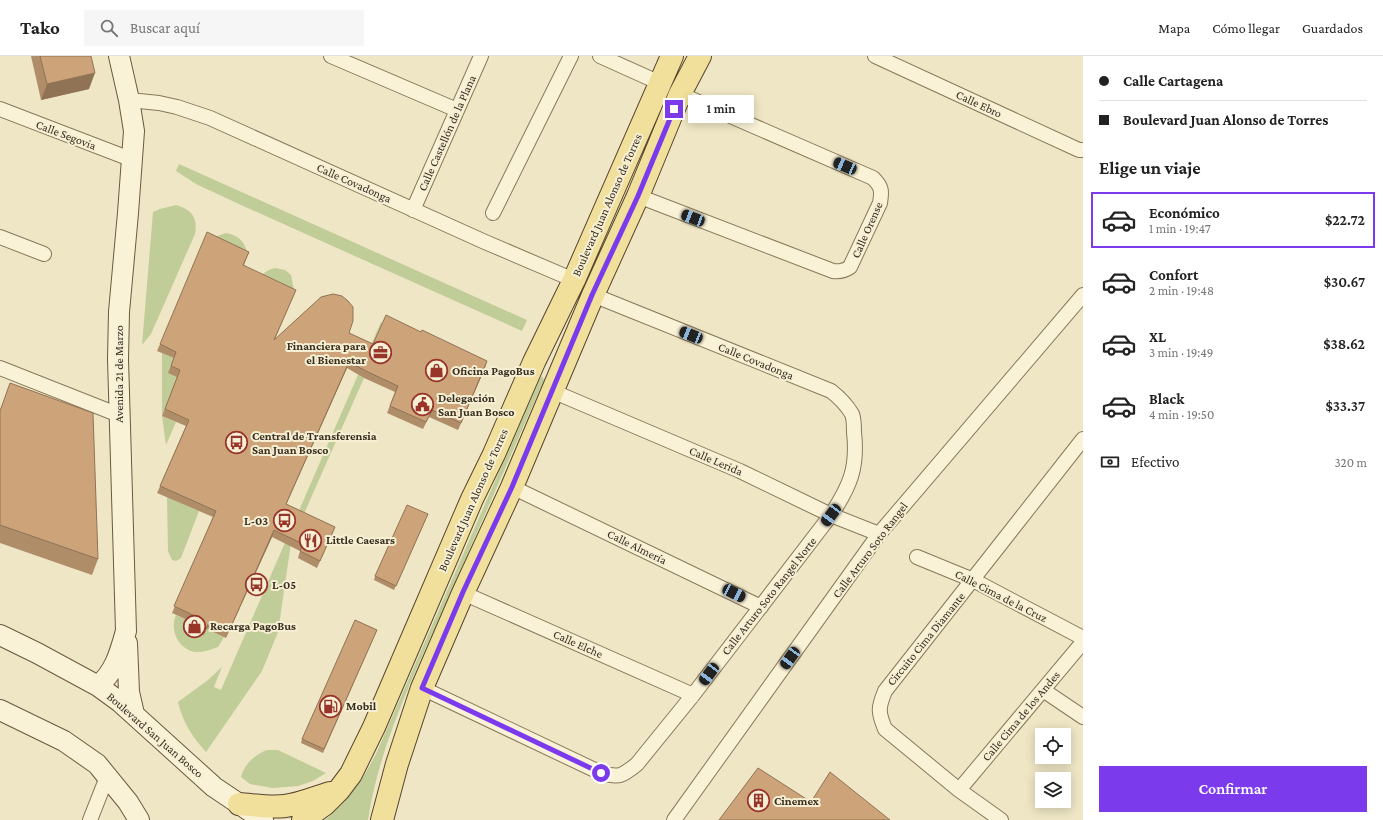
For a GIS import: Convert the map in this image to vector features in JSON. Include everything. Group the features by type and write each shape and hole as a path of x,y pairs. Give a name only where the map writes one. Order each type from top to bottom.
{"main road":[{"name":"Boulevard Juan Alonso de Torres","path":"304,820 325,804 339,790 351,774 374,727 472,499 494,454 534,362 574,280 672,56"},
{"name":"Boulevard Juan Alonso de Torres","path":"382,820 397,764 422,688 463,592 512,487 592,295 638,196 680,94 700,56"},
{"path":"238,804 285,806 339,790"}],"street":[{"name":"Avenida 21 de Marzo","path":"98,686 105,681 114,668 126,631 118,359 119,312 133,160 134,131 130,100 119,56"},
{"path":"331,56 457,110"},
{"name":"Calle Castellón de la Plana","path":"413,210 481,56"},
{"path":"493,214 571,56"},
{"path":"600,56 660,83"},
{"name":"Calle Ebro","path":"876,56 1079,150 1083,150"},
{"name":"Calle Orense","path":"638,196 839,272 845,271 850,267 880,203 882,193 880,184 873,178 680,94"},
{"name":"Calle Covadonga","path":"130,100 159,103 177,107 210,118 413,210 574,280"},
{"name":"Calle Segovia","path":"0,109 133,160"},
{"path":"0,237 44,254"},
{"name":"Calle Covadonga","path":"592,295 831,391"},
{"name":"Calle Arturo Soto Rangel","path":"674,820 879,534 1083,295"},
{"path":"0,368 119,415"},
{"name":"Calle Lerida","path":"552,391 740,471 831,515 879,534"},
{"name":"Calle Arturo Soto Rangel Norte","path":"422,688 601,773 614,776 625,773 637,764 693,695 831,515 846,490 852,475 856,444 853,416 843,401 831,391"},
{"name":"Circuito Cima Diamante","path":"1001,820 959,790 885,729 880,717 879,704 885,690 1083,439"},
{"name":"Calle Almería","path":"512,487 761,607"},
{"name":"Calle Cima de la Cruz","path":"917,557 973,580 1083,638"},
{"name":"Calle Elche","path":"463,592 693,695"},
{"path":"126,631 129,692 134,714"},
{"name":"Boulevard San Juan Bosco","path":"0,635 98,686 134,714 214,787 263,820"},
{"name":"Calle Cima de los Andes","path":"959,790 1083,642"},
{"path":"1043,690 1083,717"},
{"path":"0,710 64,741 97,764 128,802 139,820"},
{"path":"90,820 107,778"}],"green space":[{"path":"179,164 527,320 522,331 196,184 176,171"},
{"path":"176,205 189,211 194,218 196,228 195,234 151,334 142,345 153,212"},
{"path":"226,233 239,238 242,241 246,248 247,258 214,237"},
{"path":"275,268 285,270 291,275 294,290 258,280 265,272"},
{"path":"381,322 383,324 360,376 364,378 291,543 278,632 262,671 206,752 189,729 182,716 178,702 208,680 222,667 214,687 221,690"},
{"path":"162,353 174,358 178,377 162,416"},
{"path":"542,376 544,380 408,688 388,740 380,766 368,820 325,820 354,790 376,754"},
{"path":"162,416 176,422 166,445"},
{"path":"167,497 199,511 181,558 176,561 172,560 168,551"},
{"path":"176,615 192,622 204,635 207,629 224,637 218,647 207,651 196,652 185,647 180,643 175,633 174,621"},
{"path":"267,750 278,750 326,773 313,781 298,786 272,788 250,784 241,777 242,772 254,757"}],"building":[{"path":"40,56 91,56 95,73 47,84"},
{"path":"207,232 249,252 243,265 296,290 274,340 321,297 333,294 342,296 353,307 353,321 349,333 373,344 386,315 421,332 422,330 487,361 461,423 432,410 426,422 390,406 398,386 349,362 286,504 335,527 320,561 300,551 303,544 274,530 229,631 209,622 206,629 192,622 195,616 174,606 216,511 160,486 189,420 165,409 180,370 171,366 176,352 160,344"},
{"path":"10,383 93,413 98,559 0,525 0,411"},
{"path":"407,505 428,514 396,586 375,576"},
{"name":"Mobil","path":"355,620 377,630 324,749 302,739"},
{"path":"758,768 811,802 830,772 890,820 719,820"}],"place":[{"name":"Financiera para el Bienestar","path":"381,353"},
{"name":"Oficina PagoBus","path":"437,371"},
{"name":"Delegación San Juan Bosco","path":"423,405"},
{"name":"Central de Transferensia San Juan Bosco","path":"237,443"},
{"name":"L-03","path":"284,521"},
{"name":"Little Caesars","path":"311,540"},
{"name":"L-05","path":"256,585"},
{"name":"Recarga PagoBus","path":"195,626"},
{"name":"Mobil","path":"330,706"},
{"name":"Cinemex","path":"759,801"}],"route":[{"path":"601,773 422,688 463,592 512,487 592,295 638,196 674,109"}]}
